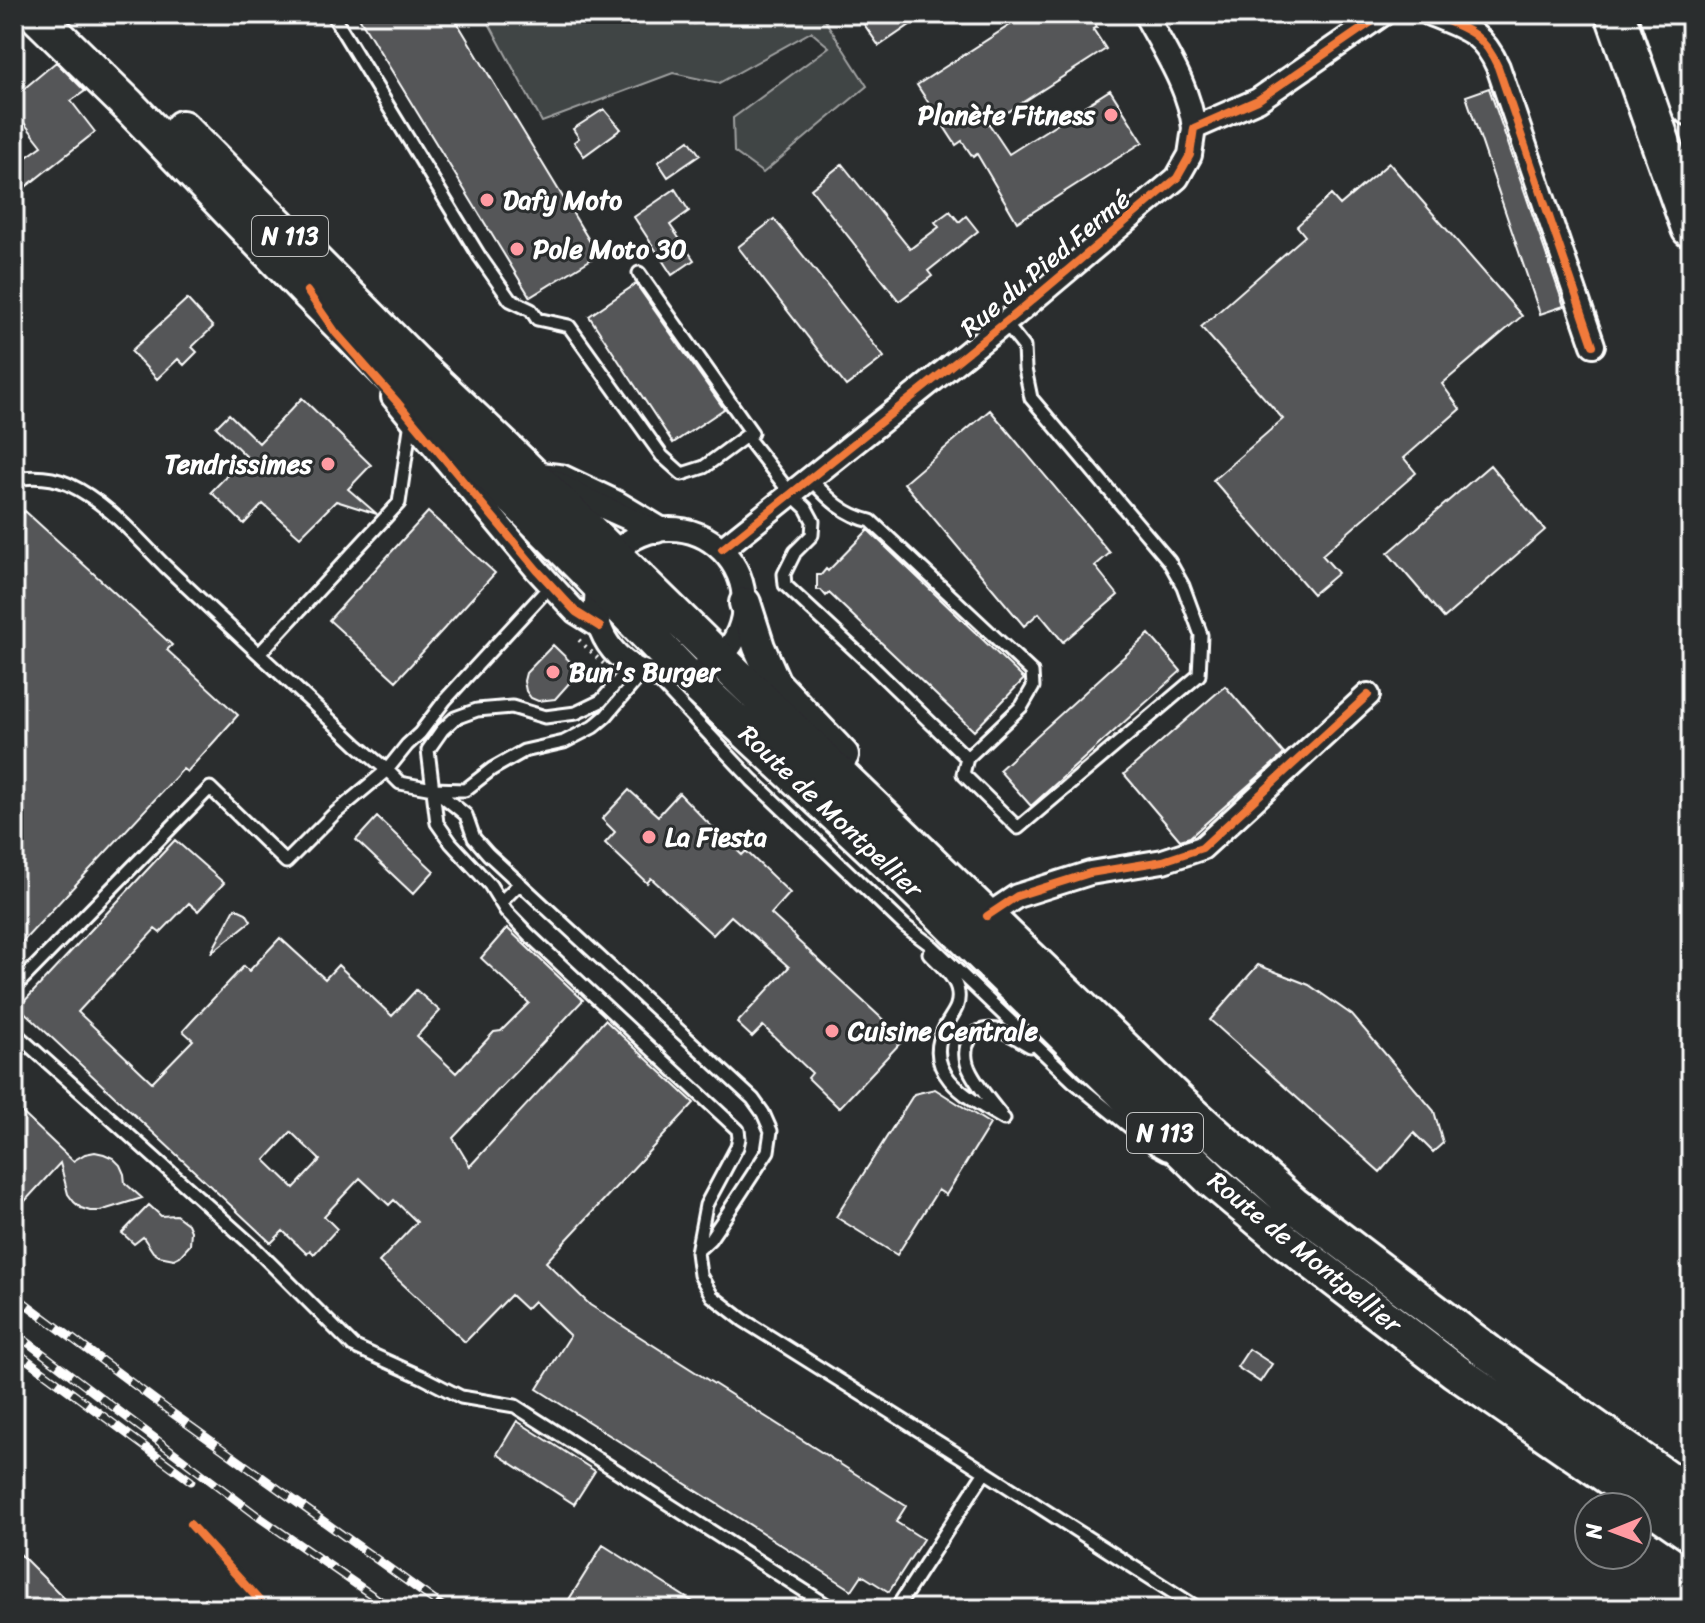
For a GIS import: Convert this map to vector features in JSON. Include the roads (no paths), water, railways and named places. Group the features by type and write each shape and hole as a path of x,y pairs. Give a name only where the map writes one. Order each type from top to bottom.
{"highway":[{"path":"1615,14 1691,228"},
{"path":"1659,14 1691,106"}],"main road":[{"name":"Route de Montpellier","path":"35,14 129,106 687,676 908,882 1213,1181 1285,1241 1455,1371 1691,1534"},
{"name":"Route de Montpellier","path":"68,14 416,364 522,462 719,658 1181,1104 1293,1204 1488,1352 1691,1495"}],"street":[{"path":"1145,14 1180,79 1194,128 1258,100 1383,14"},
{"path":"1430,14 1463,27 1480,38 1491,51 1593,345"},
{"name":"Rue du Pied Fermé","path":"722,549 1005,323 1177,178 1190,155 1194,128"},
{"path":"307,291 336,333 551,585 576,612 600,627"},
{"path":"522,462 583,498 663,530"},
{"path":"745,603 739,633 719,658 705,669 687,676 670,677 642,671 618,656 600,627 596,607 605,568 614,554 641,534 663,530 698,533 722,549 739,574 759,647 775,683 922,834 938,868"},
{"path":"987,916 1017,896 1090,873 1163,861 1202,848 1368,695"}],"lane":[{"path":"332,14 480,257 510,300 531,310 537,319 569,326 662,456 682,474 704,467 752,433 639,273"},
{"path":"810,479 853,517 871,521 1032,672 1033,687 1022,706 967,758 963,774 1018,828 1199,675 1201,635 1183,586 1169,561 1031,398 1024,347 1005,323"},
{"path":"260,653 399,503 412,420"},
{"path":"746,436 791,494 806,508 813,521 812,535 795,552 784,574 785,585 967,758"},
{"path":"14,479 32,476 66,483 123,523 164,565 400,783 433,789 465,790 492,769 524,751 564,742 593,727 606,716 642,671"},
{"path":"14,988 210,788 286,862 333,815 387,770 445,700 551,585"},
{"path":"642,671 601,701 576,713 545,717 512,707 477,710 455,718 428,750 437,823 490,885 506,911 738,1130 737,1147 706,1205 697,1252 700,1275 712,1296 743,1320 1199,1609"},
{"path":"642,671 905,926 946,972 958,991 957,1008 944,1028 937,1049 942,1072 971,1099 1004,1119 971,1073 965,1056 966,1045 973,1036 1000,1030 1041,1052"},
{"path":"433,789 466,815 474,838 504,870 753,1099 763,1113 771,1131 768,1151 718,1228 697,1252"},
{"path":"501,902 520,883"},
{"path":"905,926 933,947 1073,1081 1155,1148 1213,1181"},
{"path":"14,1032 253,1246 353,1346 461,1397 515,1406 833,1609"},
{"path":"896,1609 985,1472"}],"railway":[{"path":"14,1295 168,1410 446,1609"},
{"path":"14,1332 259,1517 392,1609"},
{"path":"14,1350 191,1481"}],"place":[{"name":"Planète Fitness","path":"1111,115"},
{"name":"Dafy Moto","path":"487,200"},
{"name":"Pole Moto 30","path":"517,249"},
{"name":"Tendrissimes","path":"328,464"},
{"name":"Bun's Burger","path":"553,672"},
{"name":"La Fiesta","path":"649,837"},
{"name":"Cuisine Centrale","path":"832,1031"}]}
